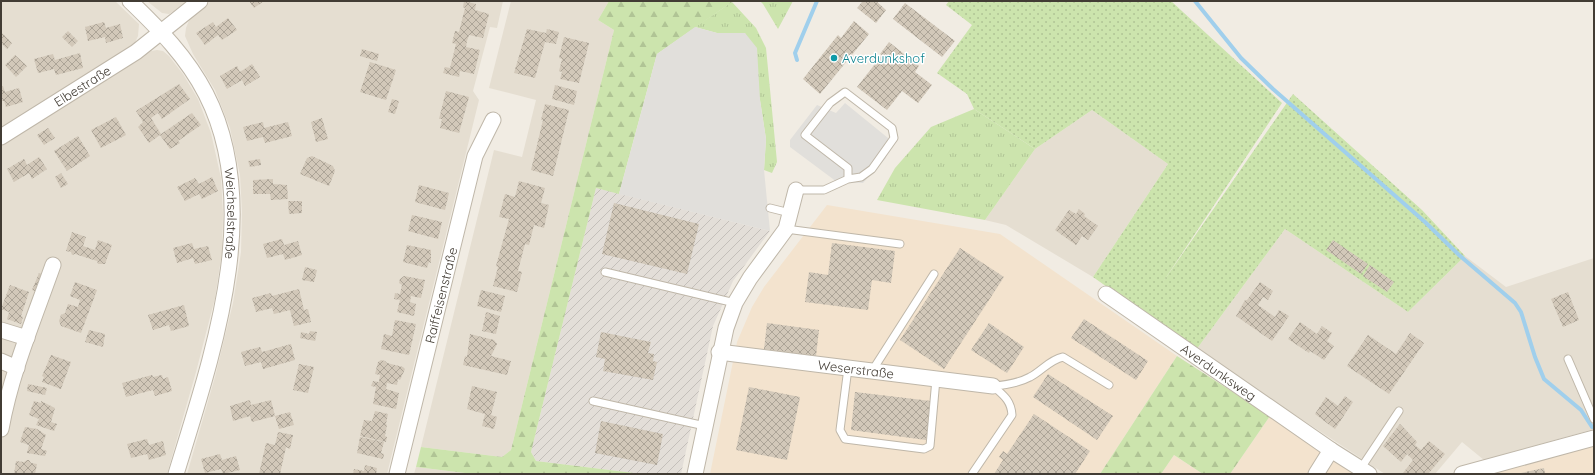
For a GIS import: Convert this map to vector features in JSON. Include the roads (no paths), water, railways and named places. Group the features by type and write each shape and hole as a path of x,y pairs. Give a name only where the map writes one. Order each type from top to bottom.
{"street":[{"name":"Weichselstraße","path":"130,1 162,32 178,51 206,94 220,131 230,175 232,214 231,250 223,300 205,378 176,474"},
{"path":"162,32 200,1"},
{"name":"Elbestraße","path":"1,137 136,52 162,32"},
{"name":"Raiffeisenstraße","path":"397,474 475,156 493,120"},
{"path":"695,474 720,352 736,303 750,278 786,229 796,190"},
{"path":"1,429 5,408 17,368 53,265"},
{"name":"Averdunksweg","path":"1106,294 1331,450 1365,471"},
{"path":"1,330 27,338"},
{"name":"Weserstraße","path":"720,352 993,386"},
{"path":"1,361 17,368"},
{"path":"1462,474 1594,438"},
{"path":"1316,474 1331,450"}],"lane":[{"path":"796,190 824,190 848,179 861,178 872,169 894,138 892,128 844,92 830,103 805,135 848,168 848,179"},
{"path":"770,208 790,213"},
{"path":"786,229 900,244"},
{"path":"606,272 736,303"},
{"path":"871,371 934,274"},
{"path":"993,386 1008,385 1030,377 1053,359 1063,357 1109,385"},
{"path":"1568,359 1594,419"},
{"path":"848,368 840,430 845,439 924,449 930,446 936,379"},
{"path":"972,474 1012,415 1012,407 1008,399 993,386"},
{"path":"593,401 705,426"},
{"path":"1365,471 1400,412"}],"waterway":[{"path":"797,60 795,53 817,1"},
{"path":"1195,1 1241,58 1273,89 1515,303 1521,312 1535,357 1544,379 1581,410 1592,427"}],"place":[{"name":"Averdunkshof","path":"834,58"}]}
